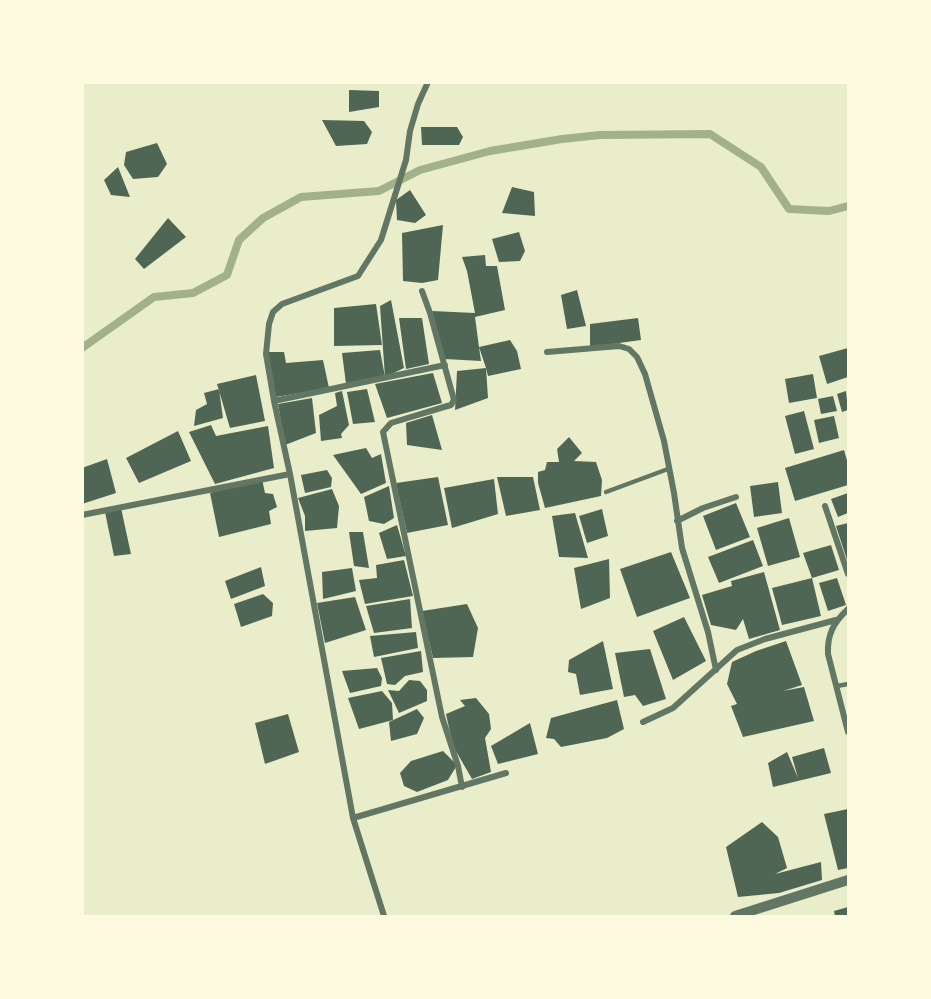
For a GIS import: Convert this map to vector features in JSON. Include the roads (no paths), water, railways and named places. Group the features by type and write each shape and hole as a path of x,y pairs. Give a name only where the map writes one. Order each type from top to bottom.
{"street":[{"path":"384,916 353,818 266,354 269,324 273,312 282,304 358,276 381,240 406,160 410,131 418,104 428,82"},
{"path":"422,291 454,400 451,405 391,423 383,432 442,717 458,766 462,787"},
{"path":"547,352 619,346 629,349 637,357 645,374 657,417 674,493 676,521 682,548 708,632 716,670"},
{"path":"274,401 445,365"},
{"path":"82,516 290,474"},
{"path":"676,521 703,508 736,497"},
{"path":"825,506 849,574"},
{"path":"643,722 673,708 737,650 836,620 849,609"},
{"path":"836,620 827,642 828,654 849,732"},
{"path":"353,818 506,773"},
{"path":"735,916 849,880"}],"lane":[{"path":"606,492 668,469"},
{"path":"837,686 849,684"}],"waterway":[{"path":"82,348 154,297 193,293 227,275 239,240 263,218 301,197 379,191 420,170 490,151 600,135 710,134 761,167 789,209 829,211 848,206"}]}
